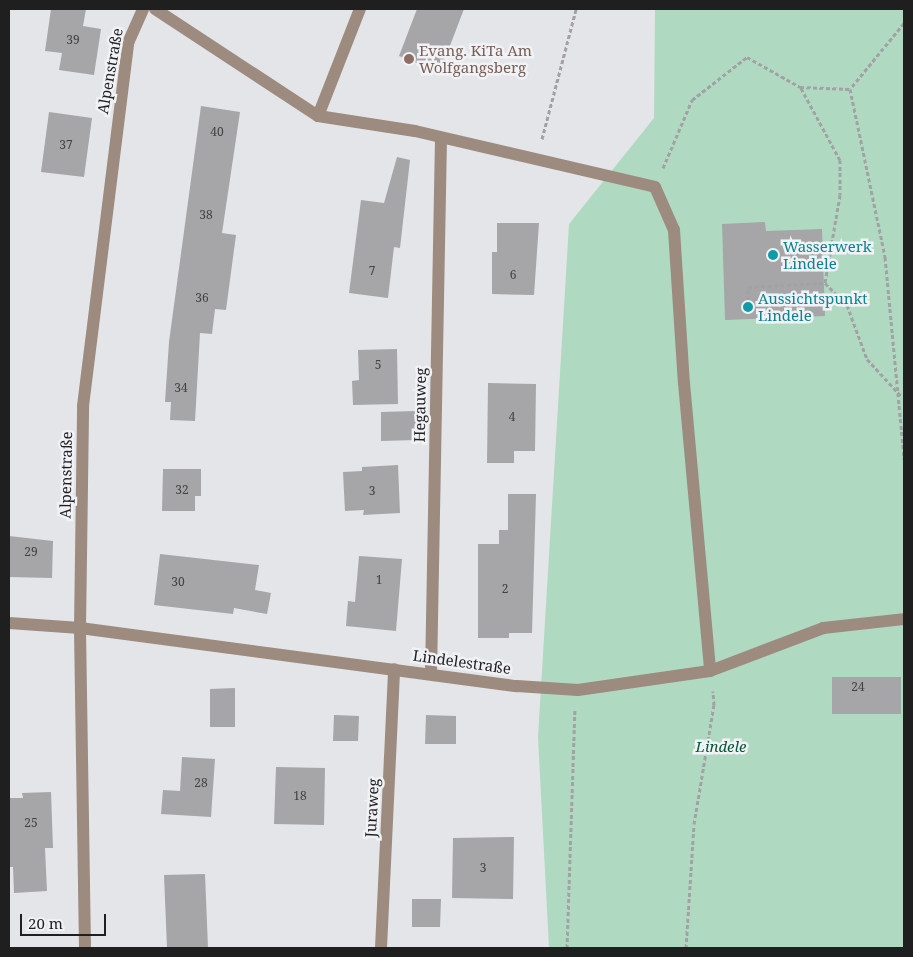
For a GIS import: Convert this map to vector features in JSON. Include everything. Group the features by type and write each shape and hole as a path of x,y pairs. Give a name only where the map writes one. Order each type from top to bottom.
{"street":[{"name":"Alpenstraße","path":"85,948 80,628 83,406 128,43 143,9"},
{"path":"155,9 318,116 441,138 655,187 674,230 684,384 710,671"},
{"path":"318,116 360,9"},
{"name":"Hegauweg","path":"431,674 441,138"},
{"name":"Lindelestraße","path":"9,623 80,628 516,686 578,690 710,671 823,628 904,619"},
{"name":"Juraweg","path":"381,948 394,669"}],"path":[{"path":"536,161 576,9"},
{"path":"850,89 904,22"},
{"path":"655,187 692,100 748,57 800,87 850,89"},
{"path":"800,87 840,160 840,195 825,283"},
{"path":"850,89 885,257 901,396 904,459"},
{"path":"748,307 748,287 825,283 847,305 867,359 901,396"},
{"path":"686,948 694,824 714,704 710,671"},
{"path":"567,948 574,719 578,690"}],"green space":[{"name":"Lindele","path":"655,9 904,9 904,948 549,948 538,737 569,224 654,118"}],"building":[{"path":"51,9 86,9 83,26 101,29 94,75 59,70 62,53 45,51"},
{"path":"417,9 464,9 440,72 399,56"},
{"path":"201,106 240,112 222,233 236,235 226,310 215,309 212,334 200,333 195,421 170,420 171,402 165,402 169,342"},
{"path":"49,112 92,118 84,177 41,172"},
{"path":"397,157 410,160 400,248 394,247 388,298 349,293 361,200 384,203"},
{"name":"Wasserwerk Lindele","path":"765,222 766,231 822,229 825,316 725,320 722,224"},
{"path":"497,223 539,223 534,295 492,294 492,252 497,252"},
{"path":"397,349 398,404 353,405 352,381 359,380 358,350"},
{"path":"488,383 536,384 535,451 514,451 514,463 487,463"},
{"path":"416,411 417,440 381,441 381,412"},
{"path":"398,465 400,513 363,515 364,510 345,511 343,472 362,471 362,467"},
{"path":"163,469 201,469 201,496 195,496 195,511 162,511"},
{"path":"508,494 536,494 532,633 509,633 509,638 478,638 478,544 499,544 499,530 508,530"},
{"path":"9,536 53,541 52,578 9,577"},
{"path":"160,554 259,565 255,590 271,593 267,614 234,608 233,614 154,605"},
{"path":"359,556 402,559 396,631 346,626 348,601 355,602"},
{"path":"832,677 901,677 901,714 832,714"},
{"path":"235,688 235,727 210,727 210,689"},
{"path":"334,715 359,716 358,741 333,741"},
{"path":"426,715 456,716 456,744 425,744"},
{"path":"182,757 215,759 211,817 161,814 163,790 180,791"},
{"path":"276,767 325,768 324,825 274,824"},
{"path":"51,792 53,848 45,848 47,891 14,893 13,867 9,867 9,798 23,798 22,793"},
{"path":"514,837 513,899 452,898 453,838"},
{"path":"205,874 208,948 167,948 164,875"},
{"path":"412,899 441,899 440,927 412,927"}],"place":[{"name":"Evang. KiTa Am Wolfgangsberg","path":"409,59"},
{"name":"Wasserwerk Lindele","path":"773,255"},
{"name":"Aussichtspunkt Lindele","path":"748,307"}]}
